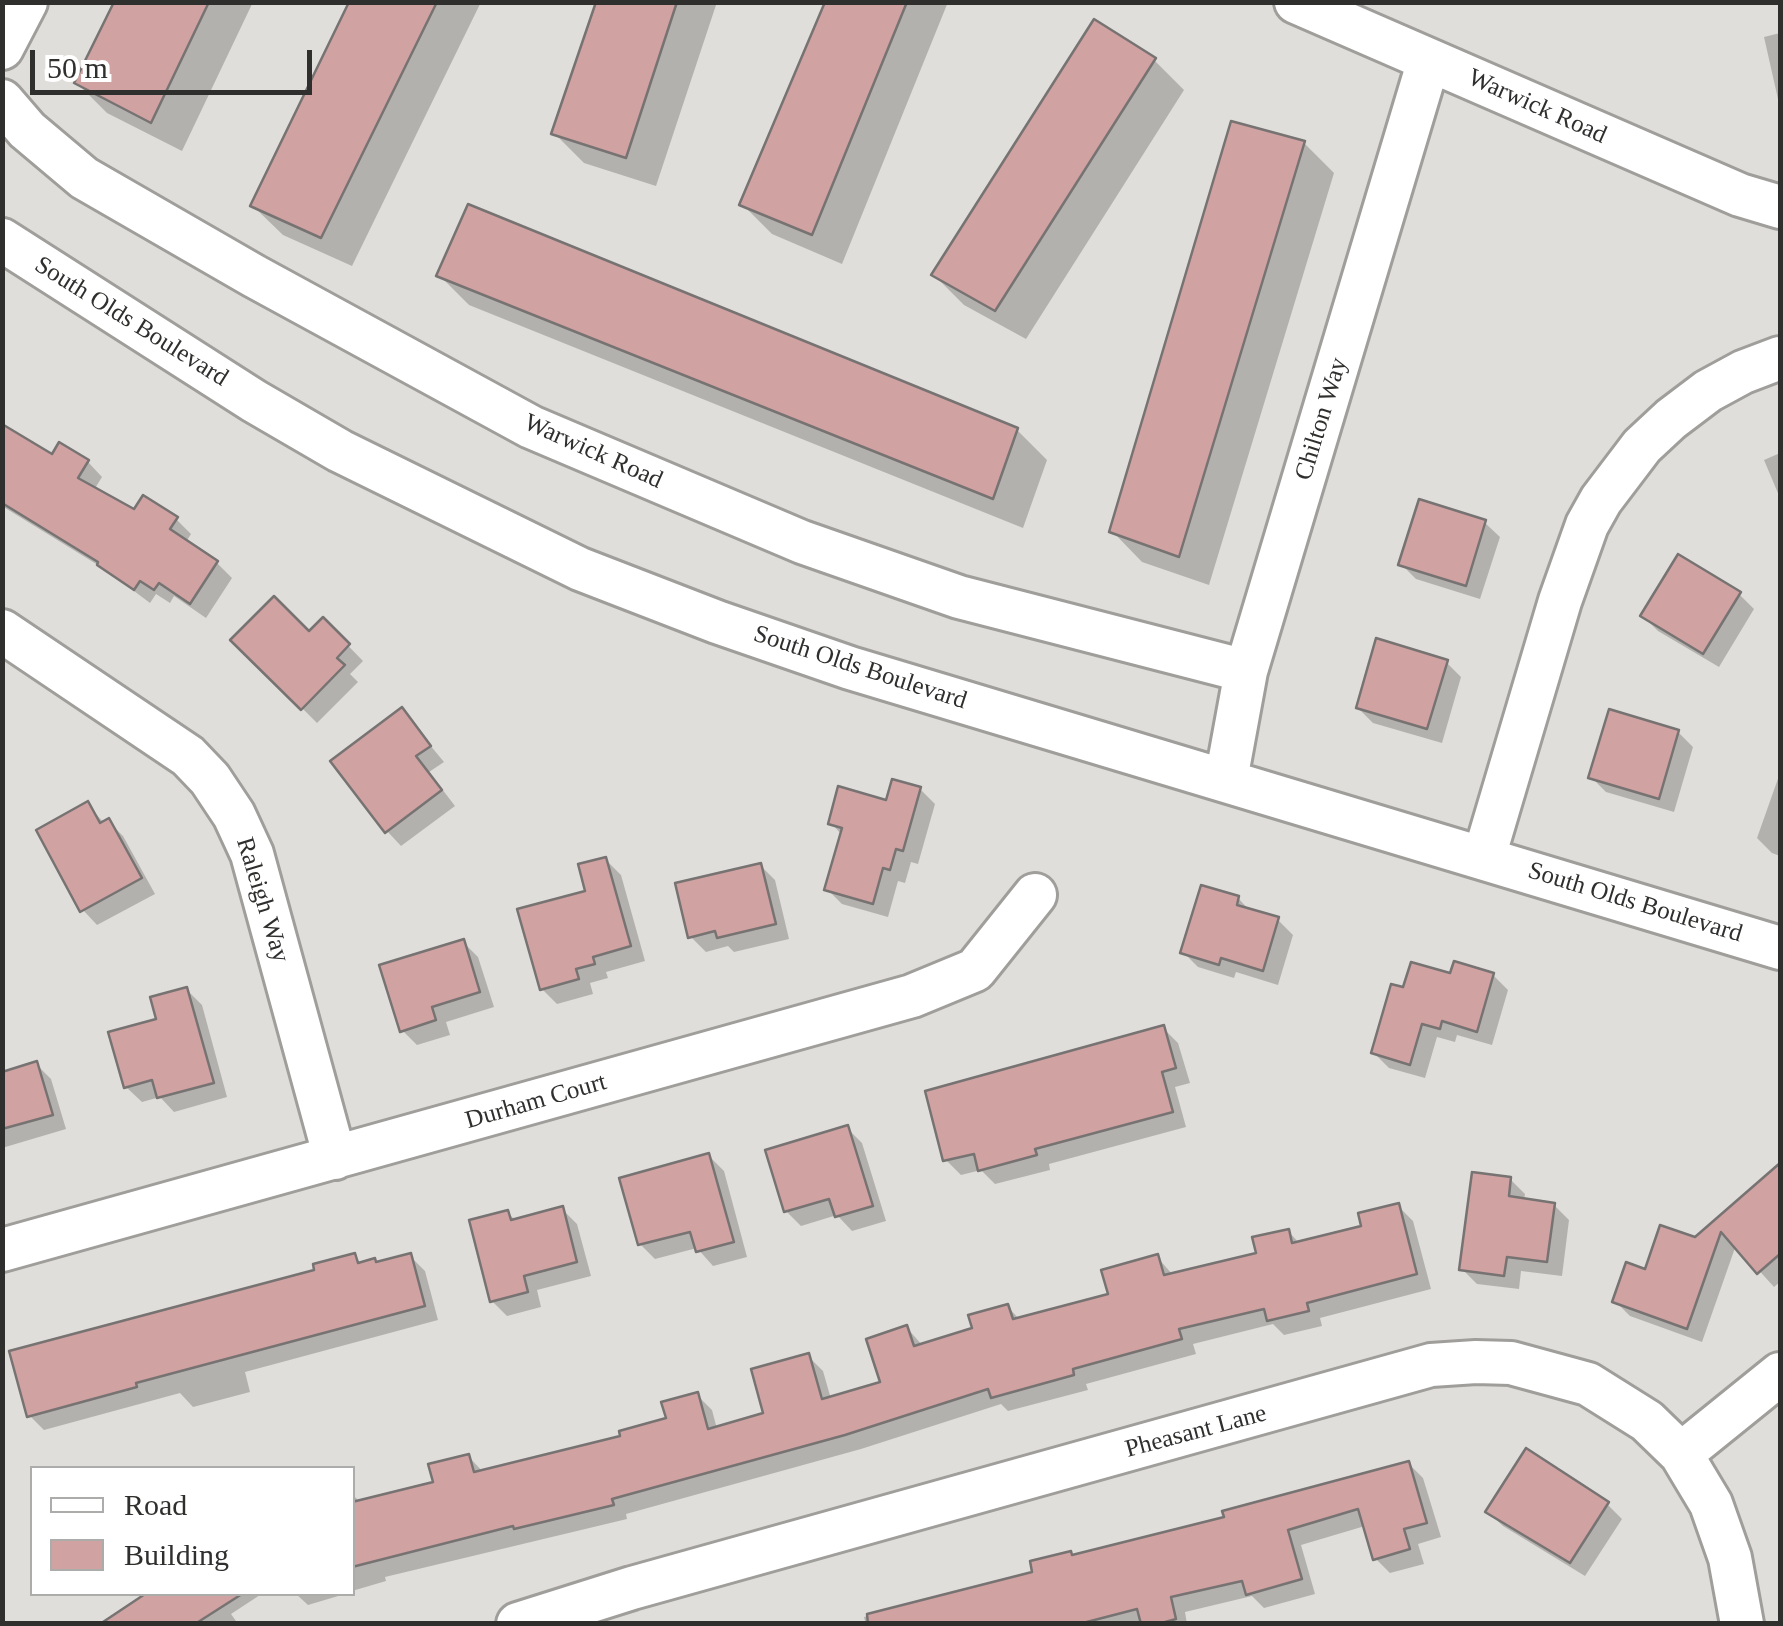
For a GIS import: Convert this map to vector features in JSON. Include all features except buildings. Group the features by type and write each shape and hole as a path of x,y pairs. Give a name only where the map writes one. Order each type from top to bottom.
{"street":[{"path":"2,48 26,2"},
{"name":"Warwick Road","path":"1296,2 1740,195 1780,207"},
{"name":"Chilton Way","path":"1226,780 1246,671 1429,60"},
{"name":"Warwick Road","path":"2,100 28,130 84,178 531,427 802,542 960,598 1246,671"},
{"name":"South Olds Boulevard","path":"9,258 340,451 580,568 718,622 850,668 1780,948"},
{"path":"1484,857 1560,601 1600,500 1642,446 1671,419 1708,391 1780,358"},
{"name":"Raleigh Way","path":"2,631 188,756 210,778 252,854 335,1158"},
{"name":"Durham Court","path":"2,1250 912,996 975,970 1035,896"},
{"name":"Pheasant Lane","path":"518,1624 632,1588 1431,1365 1511,1363 1588,1384 1647,1422 1682,1454 1711,1504 1730,1558 1742,1624"},
{"path":"1682,1454 1780,1374"}]}
